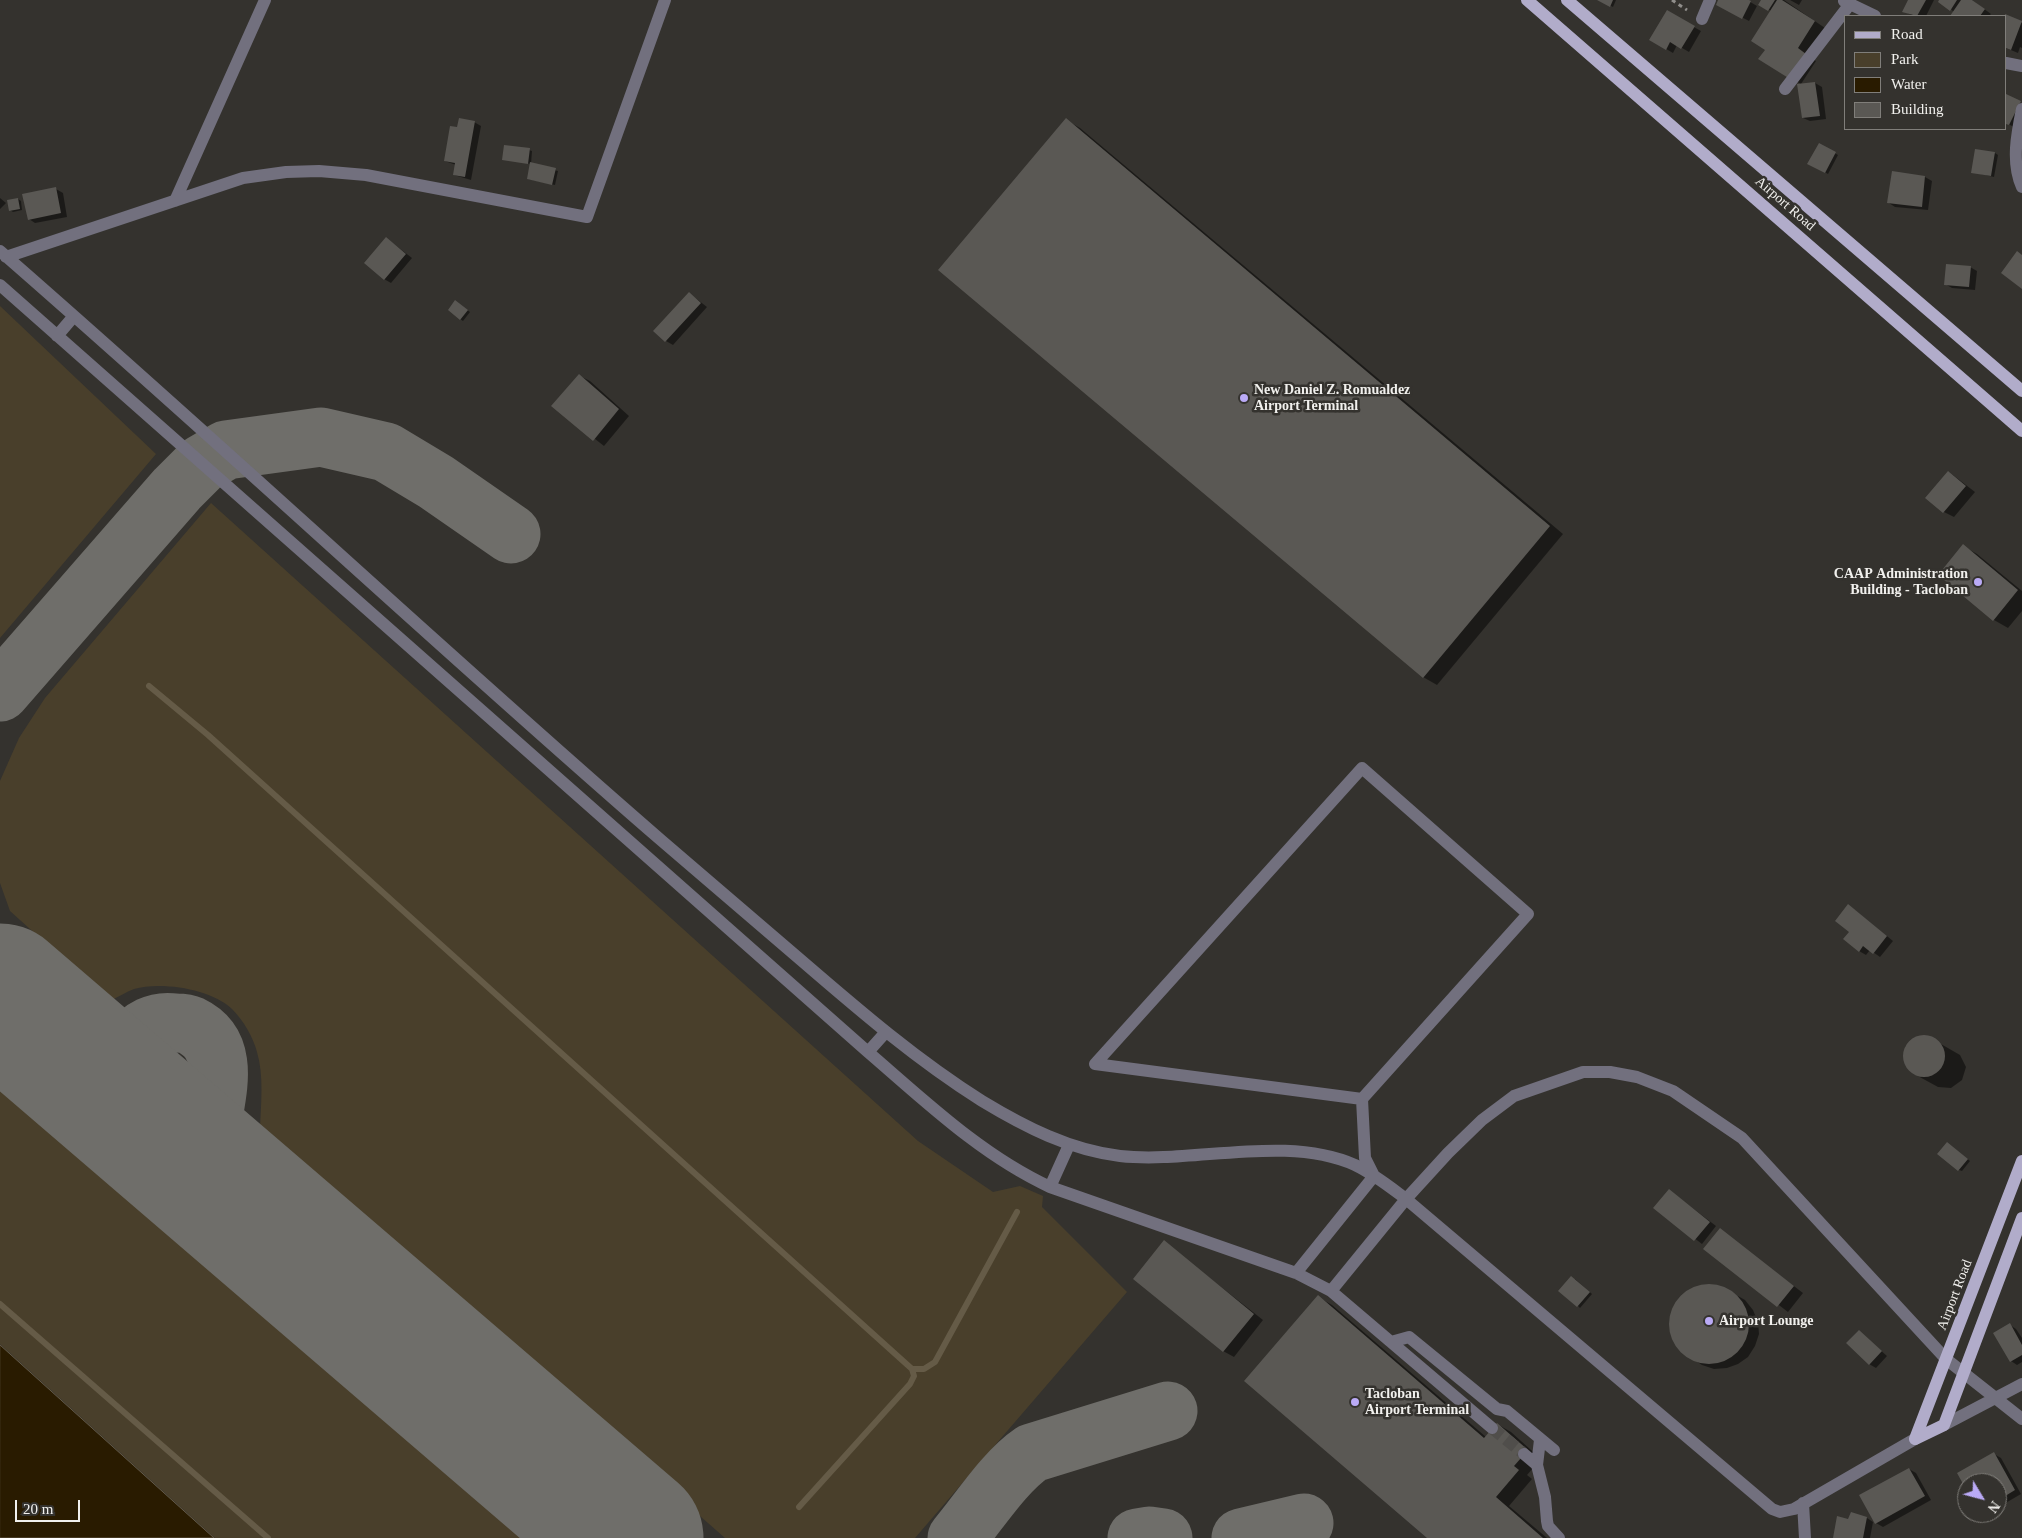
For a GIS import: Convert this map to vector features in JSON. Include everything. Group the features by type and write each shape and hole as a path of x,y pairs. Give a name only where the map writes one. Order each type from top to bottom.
{"main road":[{"name":"Airport Road","path":"1527,0 2022,429"},
{"name":"Airport Road","path":"1567,0 2022,391"},
{"name":"Airport Road","path":"1915,1439 2022,1162"},
{"path":"1915,1439 1944,1425 2022,1218"}],"street":[{"path":"175,202 266,0"},
{"path":"3,254 175,202 242,178 286,172 319,171 366,175 587,217 665,0"},
{"path":"1702,19 1710,0"},
{"path":"1785,89 1846,2 1873,15"},
{"path":"2007,63 2022,66"},
{"path":"2022,109 2018,128 2016,156 2018,179 2022,187"},
{"path":"3,254 234,456 535,731 885,1033 983,1101 1021,1123 1068,1145 1122,1156 1216,1152 1310,1153 1354,1165 1374,1176 1406,1199 1772,1509 1780,1512 1787,1512 1915,1439"},
{"path":"0,285 868,1052 987,1152 1012,1168 1050,1187 1296,1273 1331,1291 1492,1428"},
{"path":"57,336 74,316"},
{"path":"520,746 535,731"},
{"path":"1362,1099 1095,1064 1362,768 1528,914 1362,1099 1366,1158 1374,1176"},
{"path":"868,1052 885,1033"},
{"path":"1331,1291 1406,1199 1482,1120 1514,1096 1583,1072 1610,1072 1637,1077 1673,1091 1742,1138 1946,1359 2022,1419"},
{"path":"1050,1187 1068,1145"},
{"path":"1296,1273 1374,1176"},
{"path":"1391,1342 1409,1337 1497,1410 1507,1411 1554,1450"},
{"path":"1944,1425 2022,1384"},
{"path":"1540,1440 1537,1465 1545,1498 1548,1526 1559,1538"},
{"path":"1524,1454 1537,1465"},
{"path":"1803,1503 1805,1538"}],"green space":[{"path":"0,306 156,454 0,638"},
{"path":"211,503 918,1141 993,1192 1020,1186 1043,1196 1042,1207 1127,1292 915,1538 725,1538 260,1129 262,1090 259,1061 250,1035 232,1009 212,996 186,988 158,986 134,989 110,1001 10,911 0,883 0,781 19,738 45,698"},
{"path":"0,1087 523,1538 215,1538 0,1344"}],"water":[{"path":"0,1345 214,1538 0,1538"}],"building":[{"path":"1597,0 1613,0 1610,7"},
{"path":"1718,0 1751,1 1742,19 1716,5"},
{"path":"1761,0 1775,0 1768,11 1758,5"},
{"path":"1777,0 1782,0 1815,21 1798,48 1806,54 1790,79 1758,59 1765,50 1751,41"},
{"path":"1908,0 1926,0 1918,15 1902,12"},
{"path":"1939,0 1957,0 1950,11 1938,2"},
{"path":"1961,0 1972,0 1985,9 1981,15 1951,15"},
{"path":"1667,10 1695,26 1681,49 1670,42 1666,50 1649,40"},
{"path":"2005,14 2022,21 2011,50 2007,48 2007,15"},
{"path":"1815,82 1820,116 1802,118 1797,84"},
{"path":"2007,94 2021,101 2009,125 2007,124"},
{"path":"459,118 475,121 465,177 453,175 455,163 444,161 450,126 457,127"},
{"name":"New Daniel Z. Romualdez Airport Terminal","path":"1066,118 1550,526 1423,678 938,270"},
{"path":"1819,143 1836,152 1825,173 1807,164"},
{"path":"504,145 530,148 528,164 502,160"},
{"path":"1975,149 1995,152 1991,176 1971,173"},
{"path":"530,162 556,168 552,185 527,179"},
{"path":"1892,171 1925,176 1922,207 1887,203"},
{"path":"56,187 61,213 28,220 22,194"},
{"path":"18,198 20,209 9,211 7,200"},
{"path":"386,237 406,254 384,280 364,263"},
{"path":"2017,251 2022,255 2022,289 2001,273"},
{"path":"1946,264 1971,266 1969,287 1944,285"},
{"path":"689,292 701,303 665,342 653,331"},
{"path":"455,300 468,310 460,320 448,310"},
{"path":"579,374 619,409 593,441 551,406"},
{"path":"1948,471 1966,486 1943,513 1925,498"},
{"name":"CAAP Administration Building - Tacloban","path":"1963,544 2018,590 1993,621 1938,575"},
{"path":"1848,904 1887,936 1873,954 1863,946 1859,952 1843,939 1849,932 1835,921"},
{"path":"1928,1035 1936,1038 1942,1044 1945,1056 1942,1068 1936,1074 1920,1077 1912,1074 1906,1068 1903,1052 1906,1044 1912,1038"},
{"path":"1947,1142 1968,1159 1958,1171 1937,1154"},
{"path":"1669,1189 1710,1222 1694,1241 1653,1208"},
{"path":"1720,1228 1794,1286 1777,1307 1703,1249"},
{"path":"1164,1240 1254,1314 1223,1352 1133,1279"},
{"path":"1571,1276 1590,1292 1577,1307 1558,1291"},
{"name":"Airport Lounge","path":"1709,1284 1724,1287 1737,1296 1746,1309 1749,1324 1746,1339 1737,1352 1724,1361 1709,1364 1694,1361 1681,1352 1672,1339 1669,1324 1672,1309 1681,1296 1694,1287"},
{"name":"Tacloban Airport Terminal","path":"1318,1295 1484,1438 1497,1423 1528,1450 1514,1466 1519,1470 1496,1497 1543,1538 1427,1538 1244,1381"},
{"path":"2010,1323 2022,1345 2022,1355 2010,1362 1993,1333"},
{"path":"1859,1330 1882,1351 1869,1365 1846,1343"},
{"path":"1994,1452 2006,1473 1957,1473"},
{"path":"1909,1468 1925,1496 1875,1524 1859,1495"},
{"path":"2007,1476 2015,1490 2007,1495"},
{"path":"1851,1512 1867,1517 1863,1538 1833,1538 1837,1516 1848,1519"}],"waterway":[{"path":"149,686 208,735 912,1369 914,1376 910,1384 799,1507"},
{"path":"912,1369 924,1369 935,1362 1017,1212"},
{"path":"0,1304 268,1538"}],"taxiway":[{"path":"0,692 177,489 202,464 226,450 321,437 386,452 436,482 511,534"},
{"path":"152,1125 127,1092 123,1079 123,1066 126,1054 139,1033 150,1026 161,1023 188,1024 205,1035 214,1048 218,1062 217,1095 211,1128 210,1148 219,1184"},
{"path":"957,1538 1002,1481 1032,1453 1168,1411"},
{"path":"1241,1538 1304,1523"},
{"path":"1137,1538 1149,1536 1163,1538"}],"runway":[{"path":"0,996 631,1538"}],"tunnel":[{"path":"1492,1428 1524,1454"}],"place":[{"name":"New Daniel Z. Romualdez Airport Terminal","path":"1244,398"},
{"name":"CAAP Administration Building - Tacloban","path":"1978,582"},
{"name":"Airport Lounge","path":"1709,1321"},
{"name":"Tacloban Airport Terminal","path":"1355,1402"}]}
